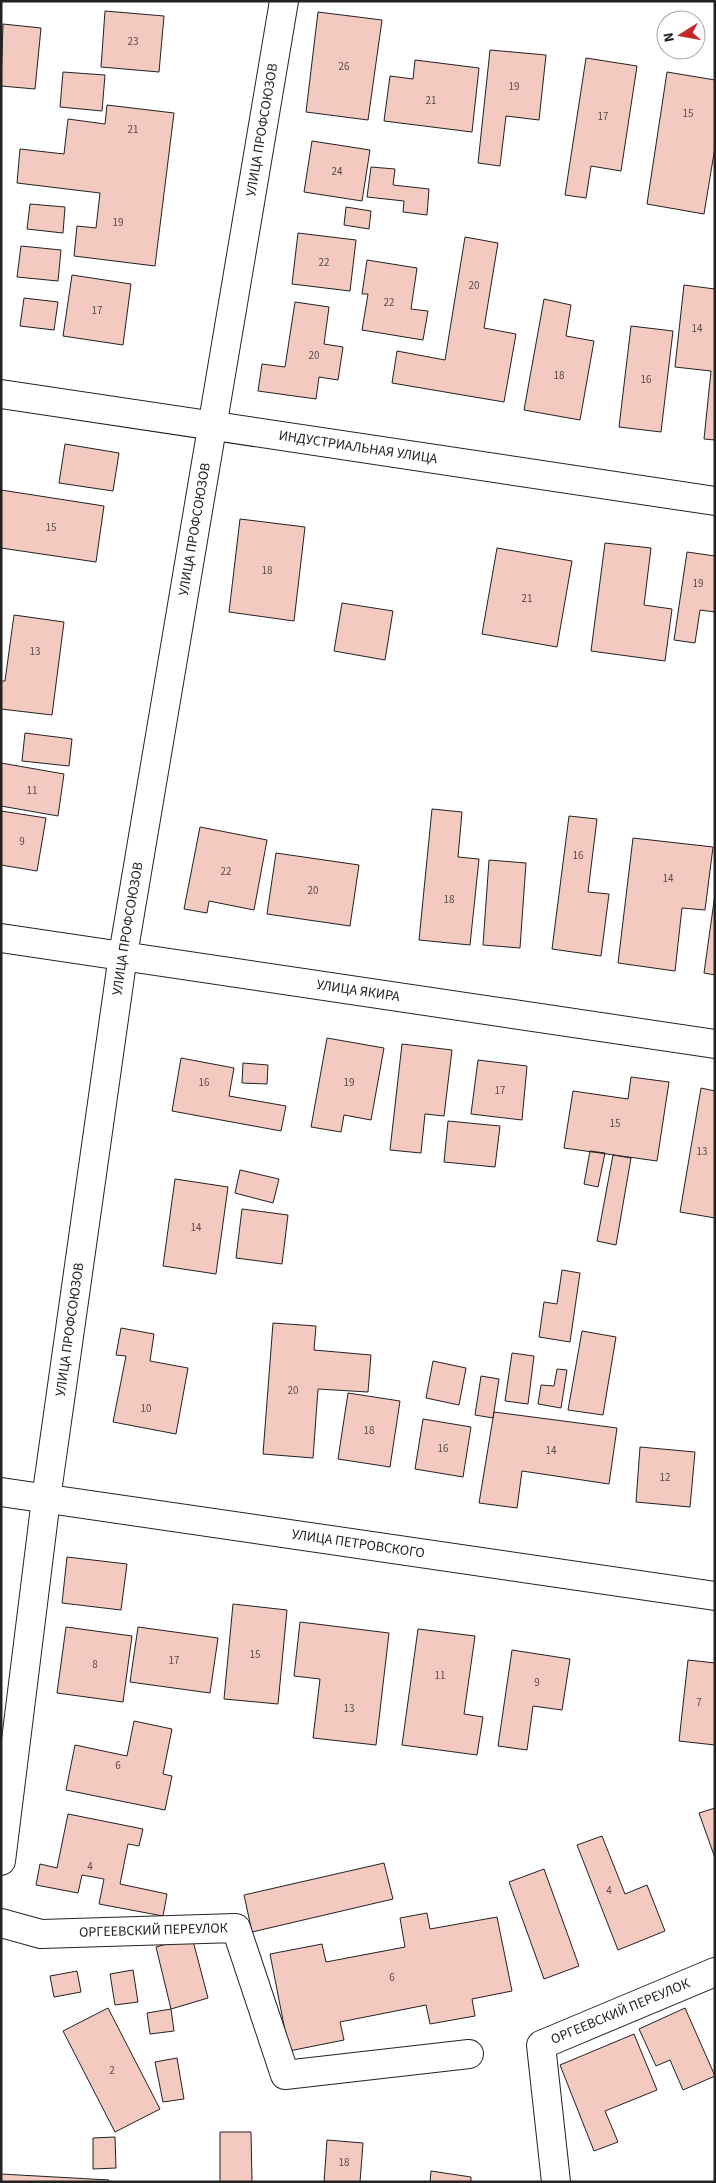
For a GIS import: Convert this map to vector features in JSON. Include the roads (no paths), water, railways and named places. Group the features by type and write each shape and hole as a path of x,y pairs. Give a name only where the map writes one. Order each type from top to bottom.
{"street":[{"name":"УЛИЦА ПРОФСОЮЗОВ","path":"1,1861 46,1499 123,955 284,1"},
{"name":"ИНДУСТРИАЛЬНАЯ УЛИЦА","path":"1,394 212,424 715,501"},
{"name":"УЛИЦА ЯКИРА","path":"1,938 715,1044"},
{"name":"УЛИЦА ПЕТРОВСКОГО","path":"1,1492 715,1596"},
{"name":"ОРГЕЕВСКИЙ ПЕРЕУЛОК","path":"1,1923 41,1934 236,1928 285,2075 469,2054"},
{"name":"ОРГЕЕВСКИЙ ПЕРЕУЛОК","path":"556,2182 541,2046 715,1972"}]}
